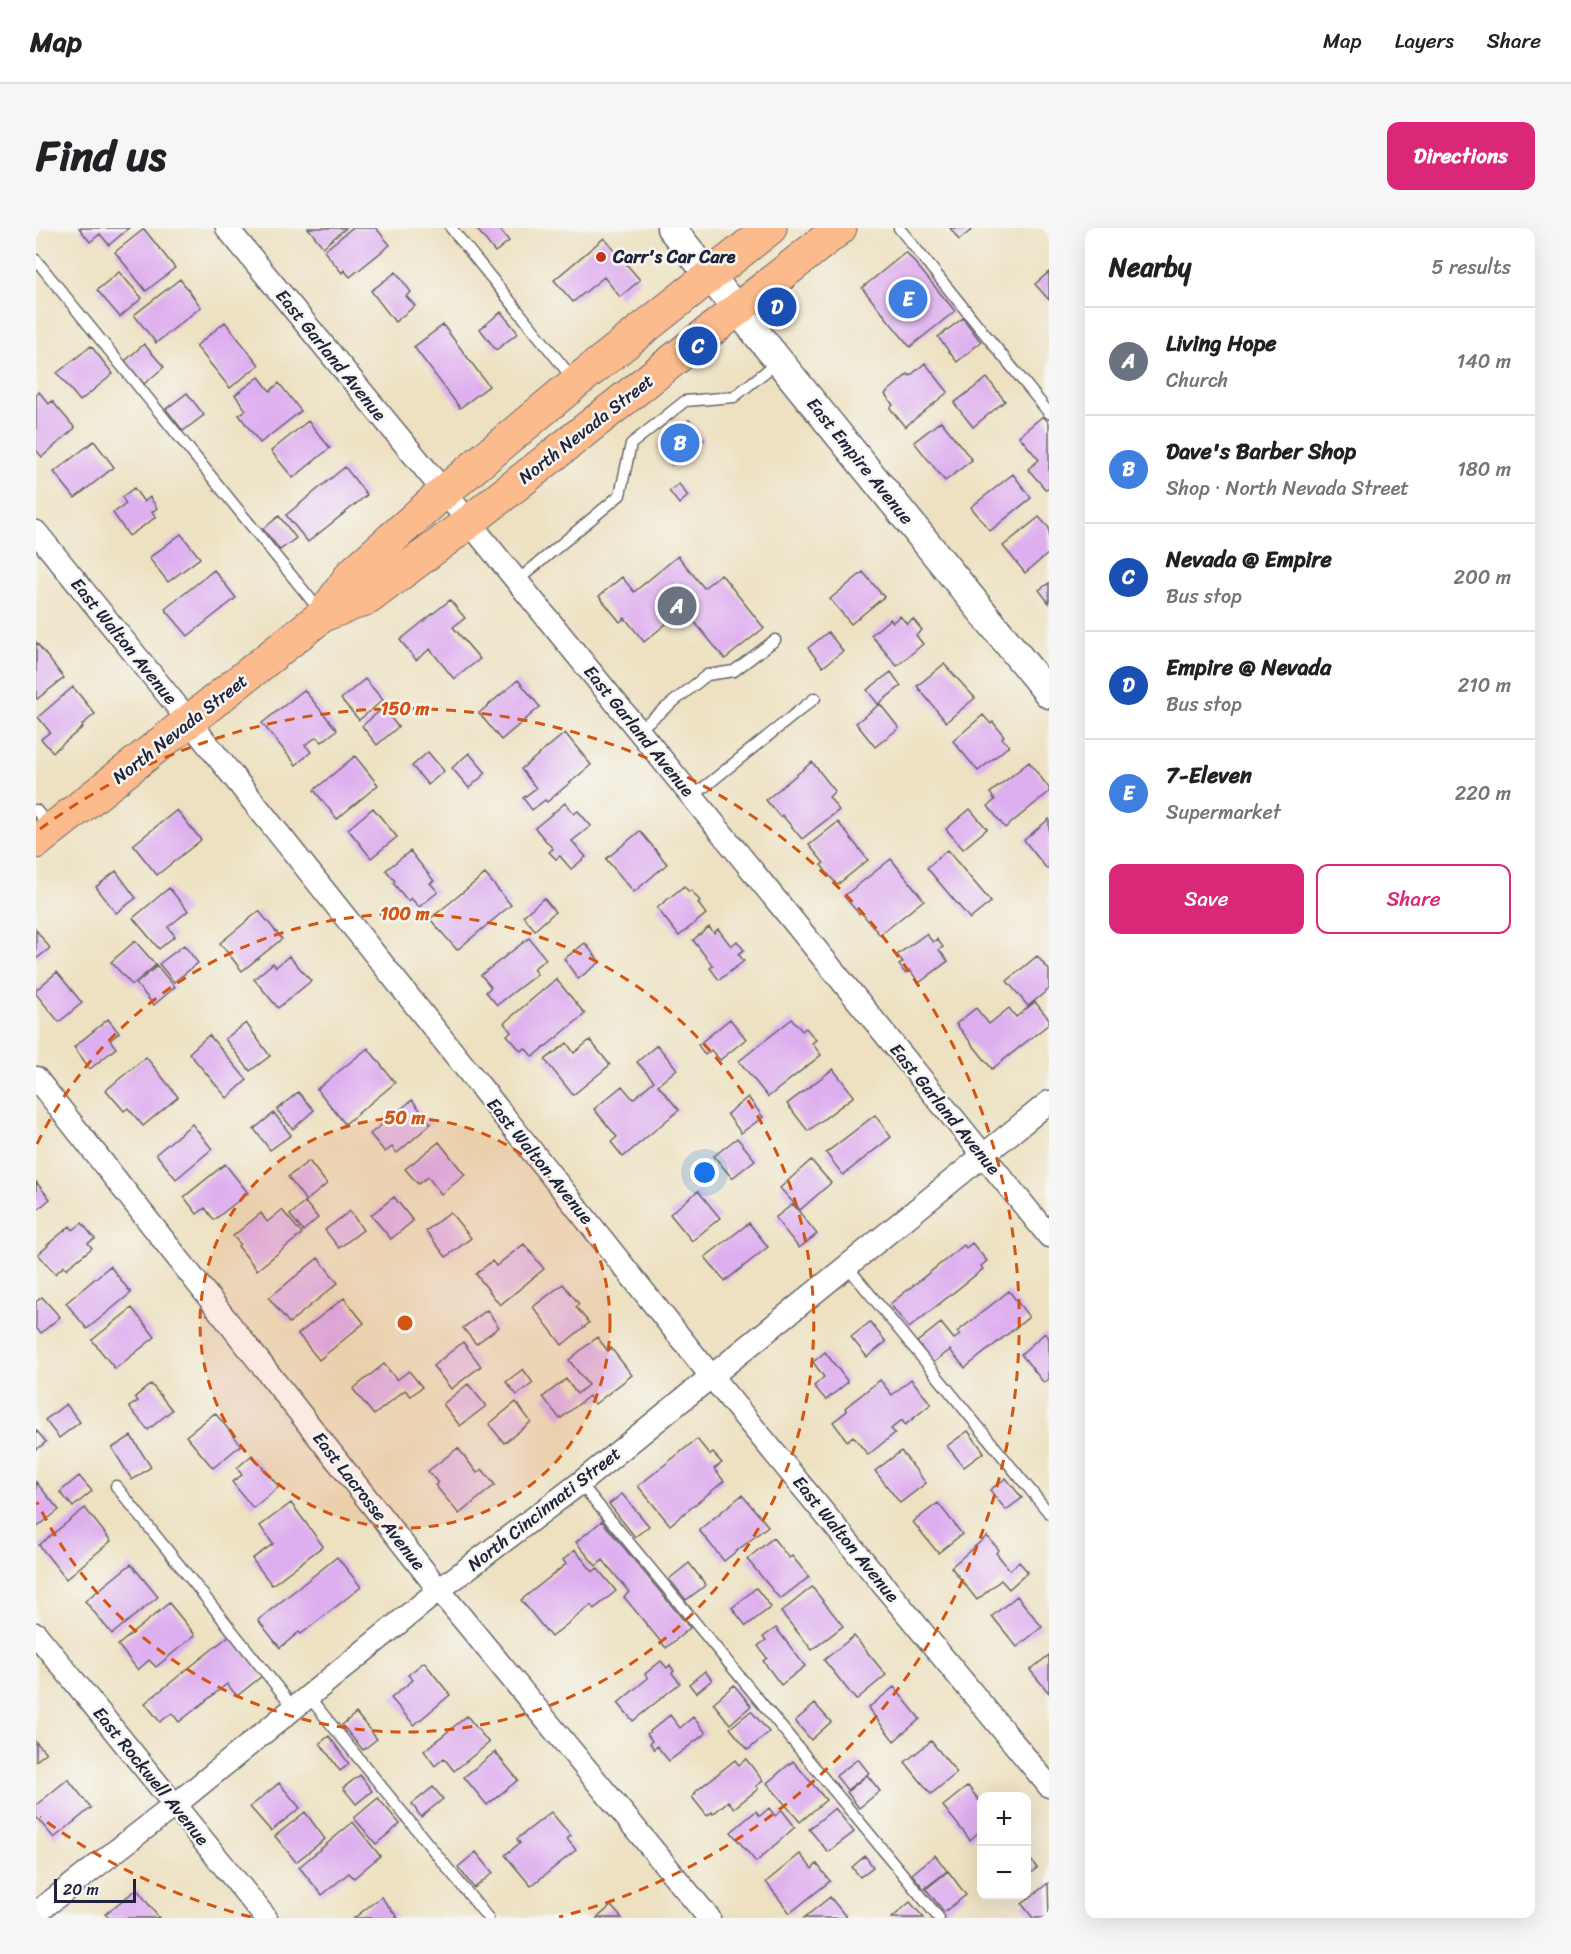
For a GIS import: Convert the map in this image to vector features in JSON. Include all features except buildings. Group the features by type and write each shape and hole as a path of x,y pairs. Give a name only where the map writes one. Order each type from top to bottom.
{"main road":[{"name":"North Nevada Street","path":"41,827 189,721 323,615 352,574 444,492 576,382 770,228"},
{"name":"North Nevada Street","path":"323,615 368,598 469,522 840,228"}],"street":[{"name":"East Garland Avenue","path":"227,228 638,729 1049,1236"},
{"name":"East Empire Avenue","path":"671,228 1049,694"},
{"name":"East Walton Avenue","path":"36,532 711,1376 1049,1786"},
{"name":"East Lacrosse Avenue","path":"36,1078 439,1590 709,1918"},
{"name":"North Cincinnati Street","path":"36,1913 175,1805 439,1590 580,1483 1049,1102"},
{"name":"East Rockwell Avenue","path":"36,1634 266,1918"}],"lane":[{"path":"451,228 576,382"},
{"path":"899,228 1049,413"},
{"path":"36,261 323,615"},
{"path":"517,581 620,495 631,444 685,401 734,397 780,361"},
{"path":"638,729 707,675 734,671 775,640"},
{"path":"692,797 815,698"},
{"path":"847,1266 1049,1513"},
{"path":"580,1483 939,1918"},
{"path":"116,1486 488,1918"},
{"path":"36,1913 40,1918"}],"place":[{"name":"Carr's Car Care","path":"601,257"},
{"name":"7-Eleven","path":"908,299"},
{"name":"Empire @ Nevada","path":"777,307"},
{"name":"Nevada @ Empire","path":"698,346"},
{"name":"Dave's Barber Shop","path":"680,443"},
{"name":"Living Hope","path":"677,606"}]}
